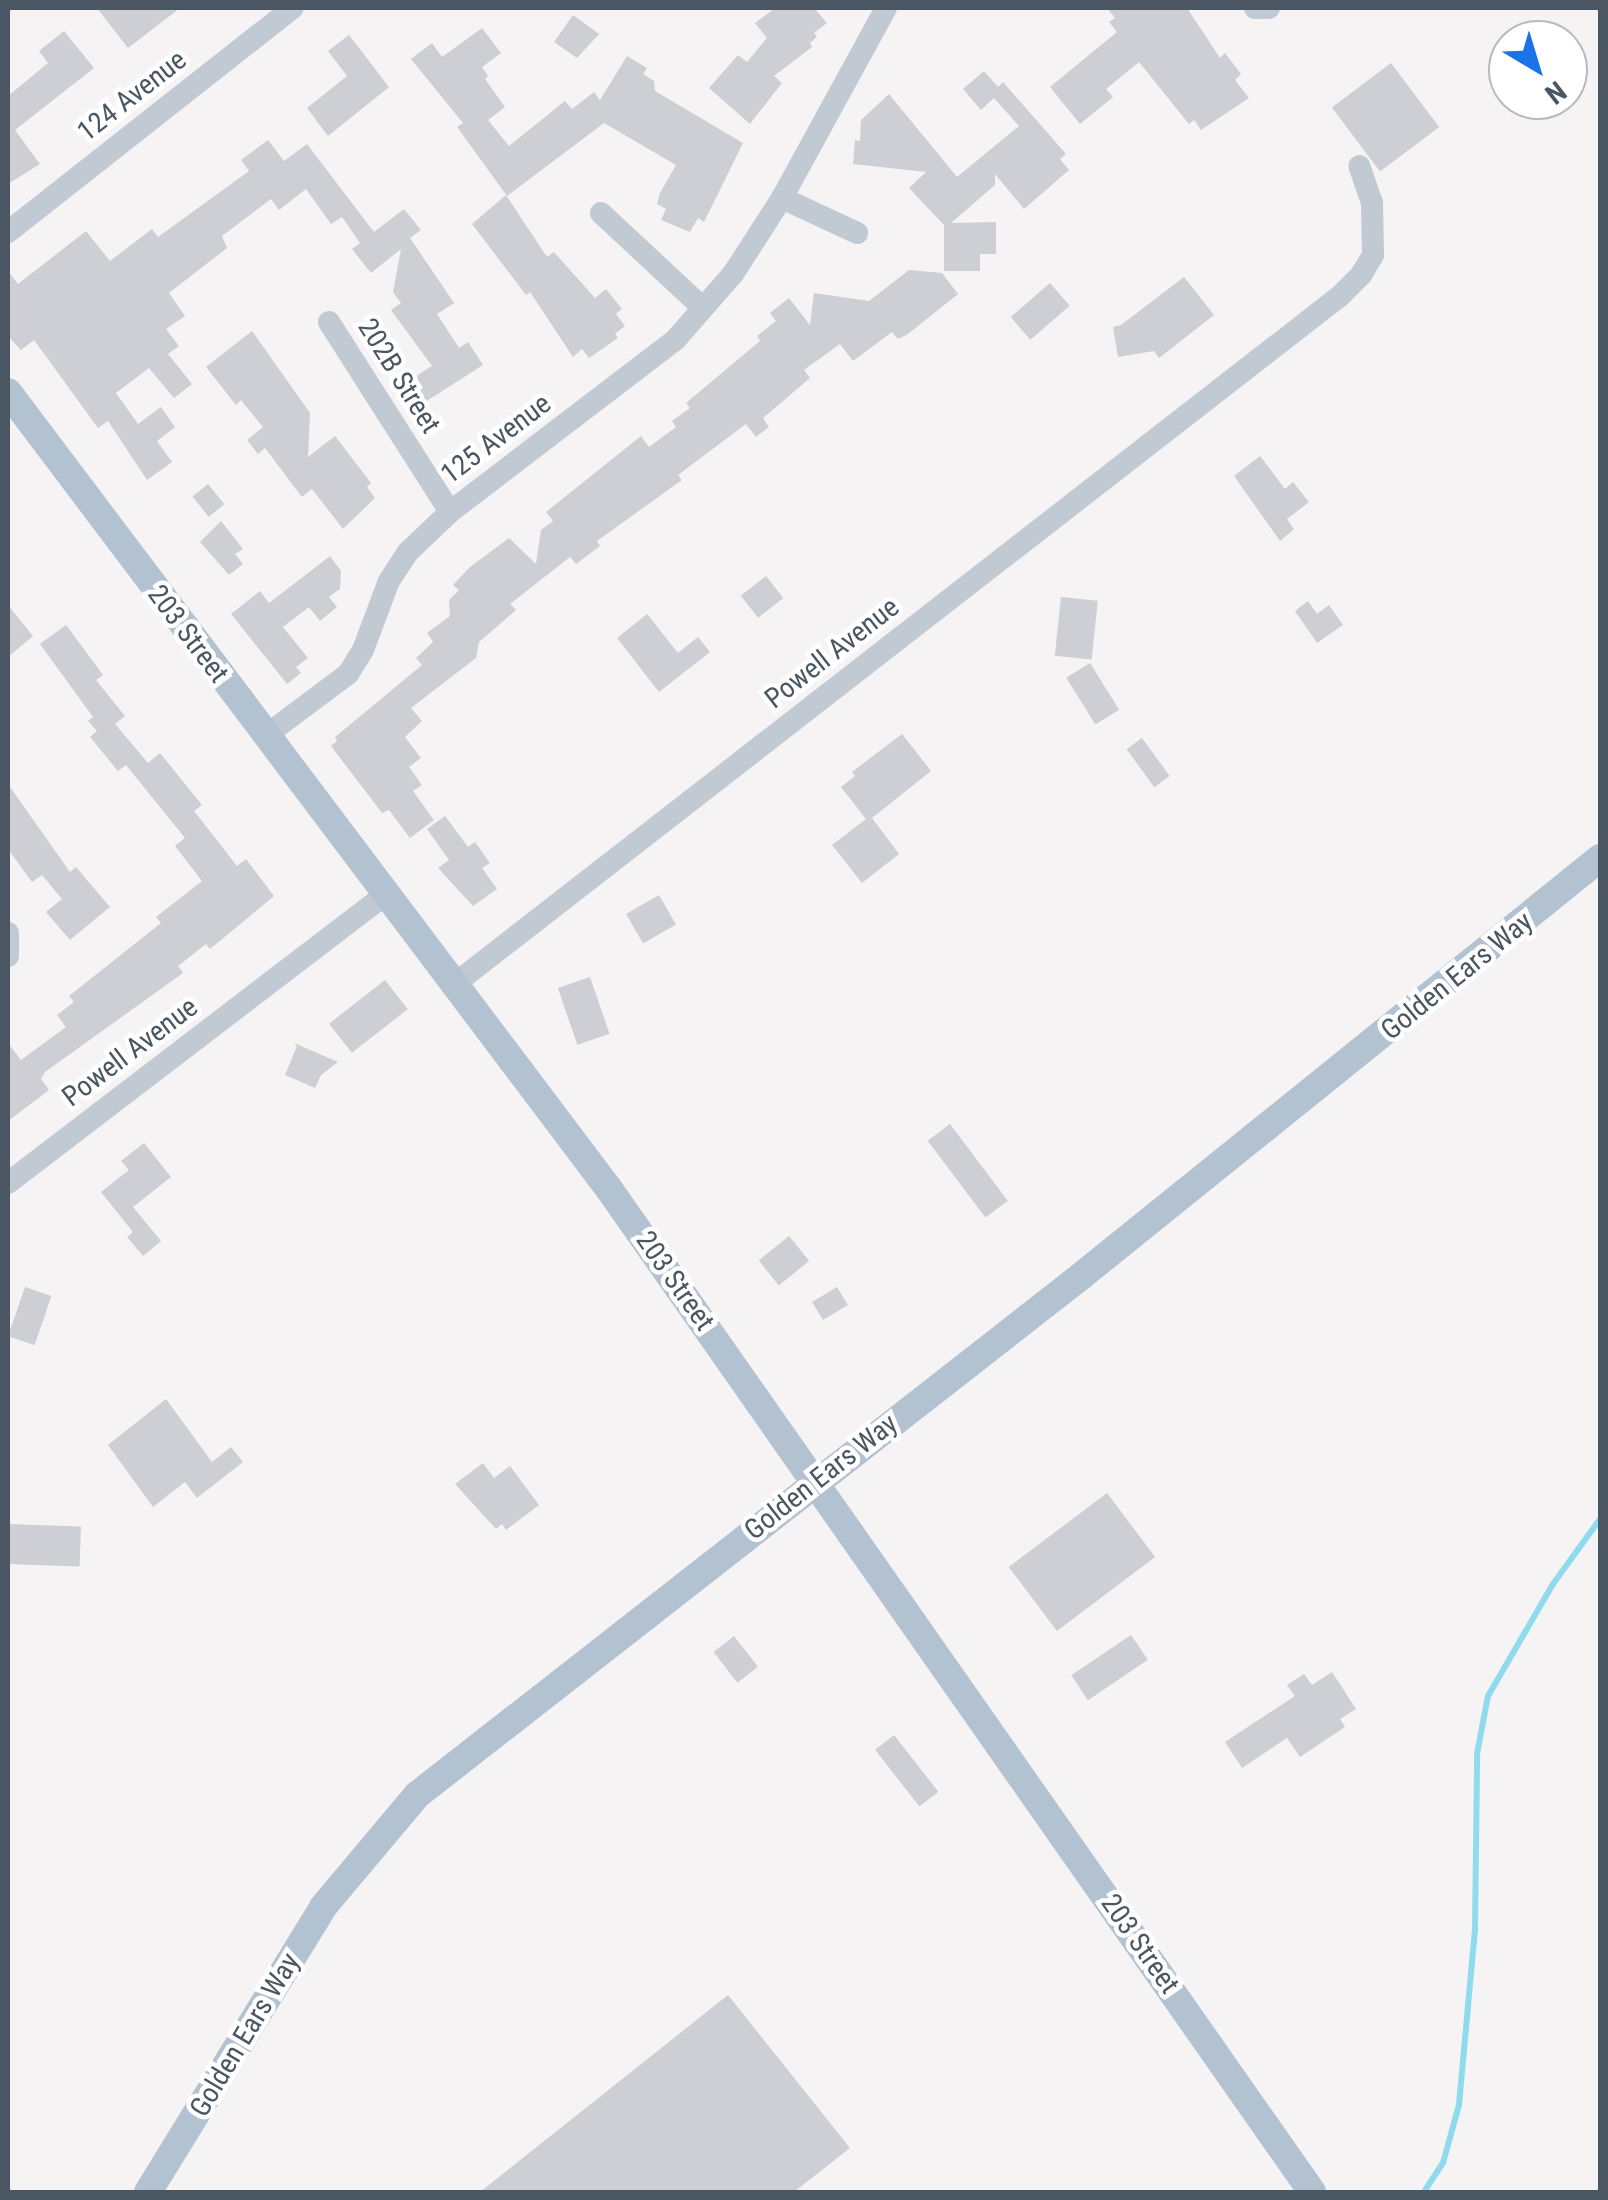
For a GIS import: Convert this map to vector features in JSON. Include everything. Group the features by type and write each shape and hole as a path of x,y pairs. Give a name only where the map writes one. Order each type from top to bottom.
{"main road":[{"name":"203 Street","path":"8,392 384,896 609,1189 1312,2192"},
{"name":"Golden Ears Way","path":"148,2192 322,1907 417,1795 1096,1265 1600,858"}],"street":[{"name":"124 Avenue","path":"8,232 293,8"},
{"name":"125 Avenue","path":"265,736 348,674 363,650 389,580 408,552 450,512 676,339 704,308 732,274 782,198 886,8"},
{"path":"1255,8 1266,8"},
{"name":"Powell Avenue","path":"452,986 1340,296 1372,255 1372,202 1360,166"},
{"path":"782,198 857,233"},
{"path":"600,214 704,308"},
{"name":"202B Street","path":"330,322 450,512"},
{"name":"Powell Avenue","path":"8,1182 384,896"},
{"path":"8,933 8,956"}],"building":[{"path":"97,8 180,8 128,48"},
{"path":"775,8 814,8 827,23 814,33 817,37 810,43 812,47 774,76 782,83 750,124 709,88 738,55 747,62 767,38 755,23"},
{"path":"1107,8 1187,8 1220,58 1225,53 1241,74 1235,80 1249,98 1201,130 1194,120 1189,124 1139,62 1106,89 1113,97 1080,124 1050,87 1117,32 1109,22 1115,18"},
{"path":"573,15 599,34 577,58 554,42"},
{"path":"482,28 501,53 482,67 488,76 485,79 505,107 488,120 509,146 565,101 572,109 594,92 600,100 627,56 647,68 643,74 654,81 655,91 743,143 704,222 698,218 690,232 661,220 666,209 657,204 660,193 676,165 604,123 507,196 457,127 463,123 411,59 432,43 442,57"},
{"path":"64,31 94,68 15,130 40,164 8,184 8,96 48,63 39,51"},
{"path":"349,35 389,87 328,136 307,108 347,76 328,51"},
{"path":"1391,63 1439,127 1380,171 1332,108"},
{"path":"984,71 998,87 1003,82 1066,154 1060,159 1069,170 1024,209 995,174 995,185 951,223 996,222 996,254 980,254 980,271 944,271 944,225 909,188 926,172 853,164 855,140 860,141 861,120 889,94 957,177 1019,126 994,98 981,110 963,89"},
{"path":"268,140 284,161 307,144 374,232 404,209 421,230 410,238 454,303 437,314 459,348 468,342 483,365 425,402 411,379 432,366 391,310 401,303 393,292 401,249 371,273 352,249 360,243 342,217 331,224 306,189 279,210 271,199 222,236 227,248 169,293 185,316 166,329 179,346 168,354 192,384 174,398 149,368 116,393 138,424 161,407 175,427 157,441 172,462 147,480 108,421 98,428 34,340 21,350 8,336 8,271 18,284 86,231 110,261 152,229 158,237 249,171 241,160"},
{"path":"506,195 547,257 554,252 595,298 606,289 622,309 616,314 625,326 615,334 618,338 589,358 582,349 573,357 530,292 526,295 472,224"},
{"path":"909,270 942,273 958,294 908,334 898,339 892,332 853,361 840,344 804,370 810,378 763,418 769,427 756,437 746,424 678,475 682,480 597,541 600,546 576,564 570,557 510,604 516,610 479,642 476,658 411,708 422,721 405,737 421,758 409,767 422,785 413,791 434,820 410,838 389,810 382,813 331,746 337,741 335,737 422,665 416,658 433,642 427,633 450,616 449,600 459,590 453,585 470,567 509,538 536,564 541,530 553,521 546,512 641,436 649,447 676,427 672,421 690,408 686,403 760,341 757,336 776,321 770,313 789,298 810,325 814,293 869,301"},
{"path":"1184,277 1214,315 1159,358 1154,351 1118,357 1113,327"},
{"path":"1050,283 1070,306 1030,340 1011,317"},
{"path":"252,331 310,413 308,457 335,436 371,483 367,487 375,498 343,529 312,489 302,497 265,448 258,454 247,440 263,427 241,400 236,405 206,367"},
{"path":"1260,456 1285,489 1293,482 1309,502 1287,519 1294,529 1280,541 1234,476"},
{"path":"208,484 224,504 209,517 192,497"},
{"path":"221,521 243,549 235,554 243,564 229,575 200,542"},
{"path":"330,556 341,571 340,589 329,597 337,607 320,621 309,607 283,627 308,658 296,667 301,673 287,684 231,614 260,591 269,603"},
{"path":"766,576 783,598 758,618 741,596"},
{"path":"1061,597 1098,601 1092,660 1055,656"},
{"path":"1308,601 1317,614 1329,605 1343,625 1317,643 1295,611"},
{"path":"8,605 33,636 8,657"},
{"path":"647,614 678,653 698,637 710,652 659,692 617,638"},
{"path":"66,625 103,675 96,680 125,716 115,724 148,763 160,753 202,805 194,811 237,866 246,859 274,896 210,949 206,944 178,966 183,973 45,1072 41,1079 49,1090 8,1121 8,1043 21,1060 66,1027 57,1015 74,1002 69,996 161,923 156,917 202,881 175,846 185,838 126,765 118,771 90,737 97,731 88,721 93,717 40,644"},
{"path":"1090,663 1119,710 1095,724 1066,678"},
{"path":"902,734 931,771 872,818 899,854 862,883 832,845 866,819 841,787 855,776 852,772"},
{"path":"1142,738 1170,776 1154,787 1127,749"},
{"path":"8,784 70,872 76,867 110,907 70,940 46,912 62,899 42,875 32,882 8,849"},
{"path":"445,816 468,847 475,842 490,863 482,868 497,889 473,906 438,868 449,860 427,829"},
{"path":"659,895 676,924 643,943 626,914"},
{"path":"590,977 610,1034 577,1045 558,988"},
{"path":"385,980 408,1009 352,1053 329,1024"},
{"path":"294,1043 338,1062 321,1075 315,1088 285,1075 297,1046"},
{"path":"950,1124 1008,1201 985,1218 928,1141"},
{"path":"144,1143 171,1177 133,1207 161,1241 143,1256 127,1237 133,1232 101,1192 129,1170 121,1161"},
{"path":"789,1236 809,1261 779,1285 759,1261"},
{"path":"25,1287 51,1296 35,1345 8,1336"},
{"path":"837,1287 848,1305 823,1320 812,1302"},
{"path":"166,1399 212,1462 231,1447 243,1462 197,1498 185,1482 153,1507 108,1445"},
{"path":"483,1463 494,1478 510,1466 539,1505 506,1530 502,1524 496,1529 455,1484"},
{"path":"1107,1493 1155,1557 1057,1631 1009,1567"},
{"path":"8,1524 81,1527 80,1567 8,1564"},
{"path":"1131,1635 1148,1660 1088,1700 1071,1675"},
{"path":"734,1636 758,1667 738,1683 714,1652"},
{"path":"1332,1672 1356,1709 1340,1719 1345,1727 1300,1757 1287,1738 1242,1768 1225,1742 1295,1696 1287,1685 1304,1674 1312,1685"},
{"path":"894,1735 938,1792 919,1807 875,1750"},
{"path":"728,1995 850,2148 794,2192 480,2192"}],"waterway":[{"path":"1424,2192 1443,2163 1459,2105 1475,1930 1477,1754 1488,1696 1553,1584 1600,1519"}]}
